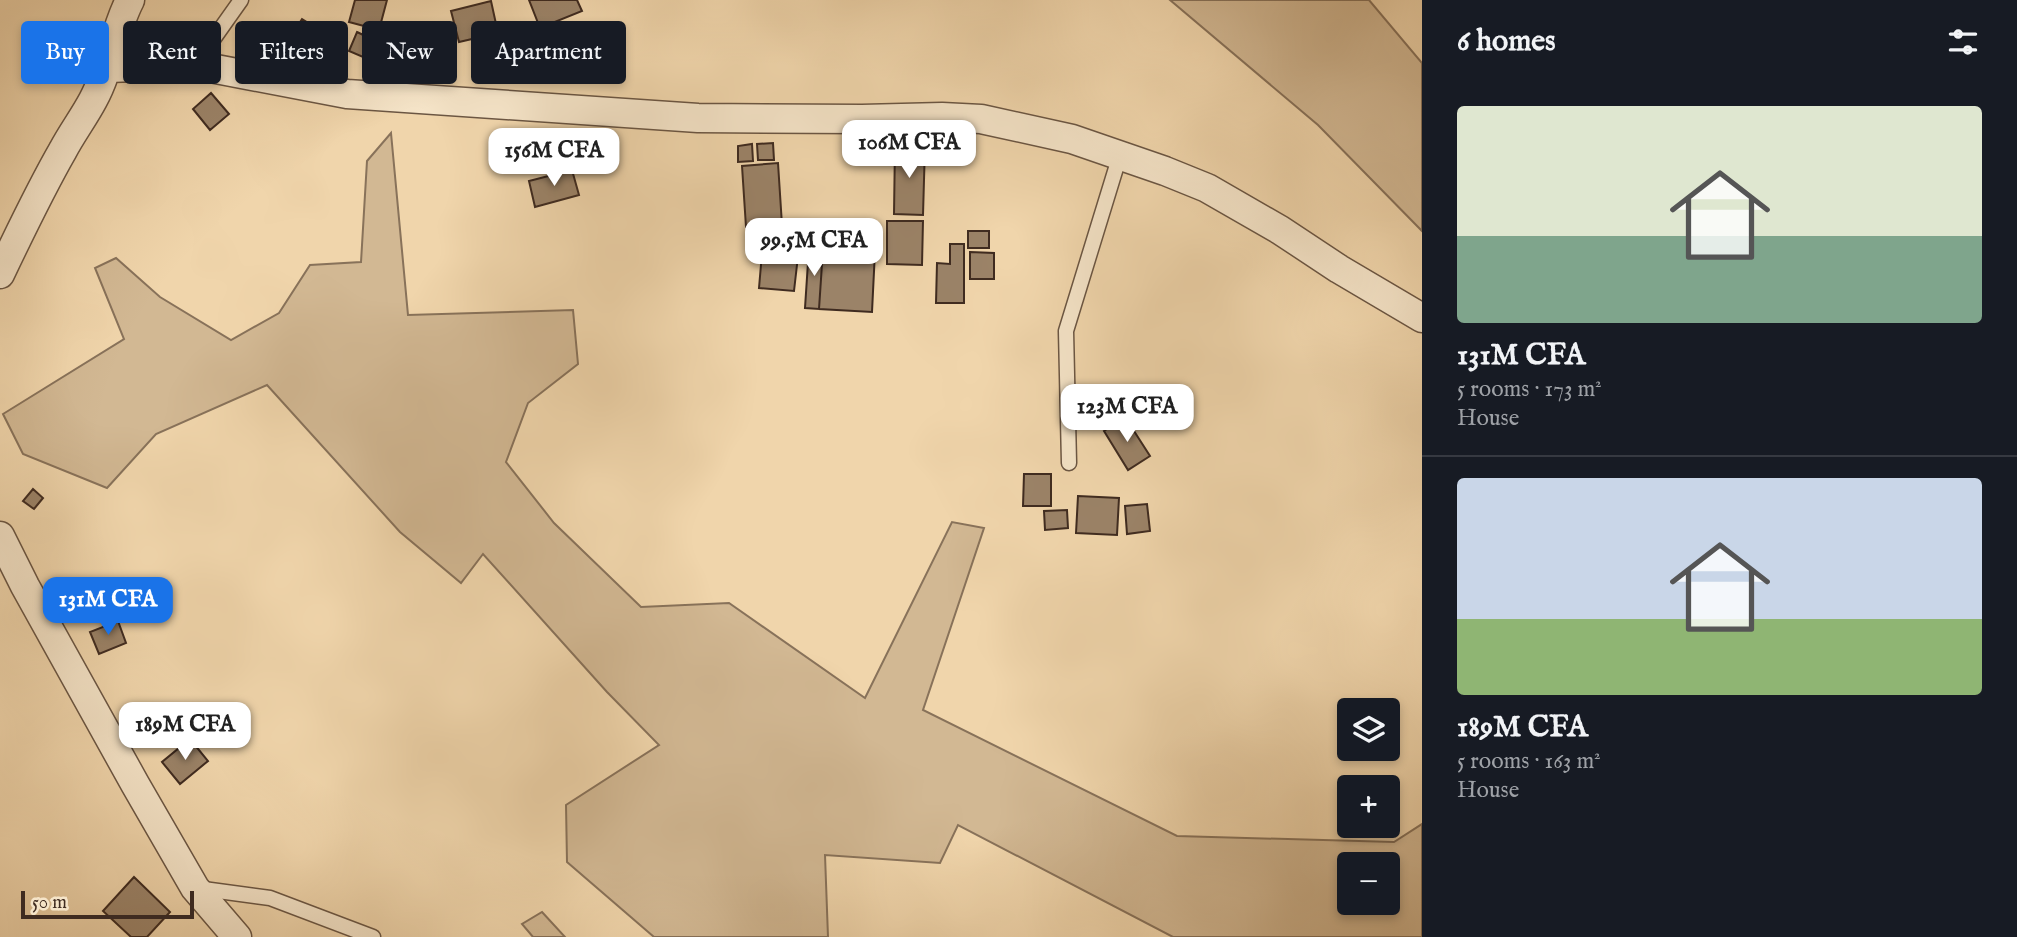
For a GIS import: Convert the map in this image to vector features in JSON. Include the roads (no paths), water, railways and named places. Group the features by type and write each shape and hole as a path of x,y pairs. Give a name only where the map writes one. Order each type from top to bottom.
{"street":[{"path":"109,63 115,36 130,0"},
{"path":"221,70 347,94 698,118 981,119 1072,139 1207,188 1422,318"},
{"path":"0,274 62,150 100,84"},
{"path":"0,536 25,586 195,888 237,937"}],"lane":[{"path":"221,28 241,0"},
{"path":"1069,463 1066,331 1120,155"},
{"path":"195,888 270,898 373,937"}]}
